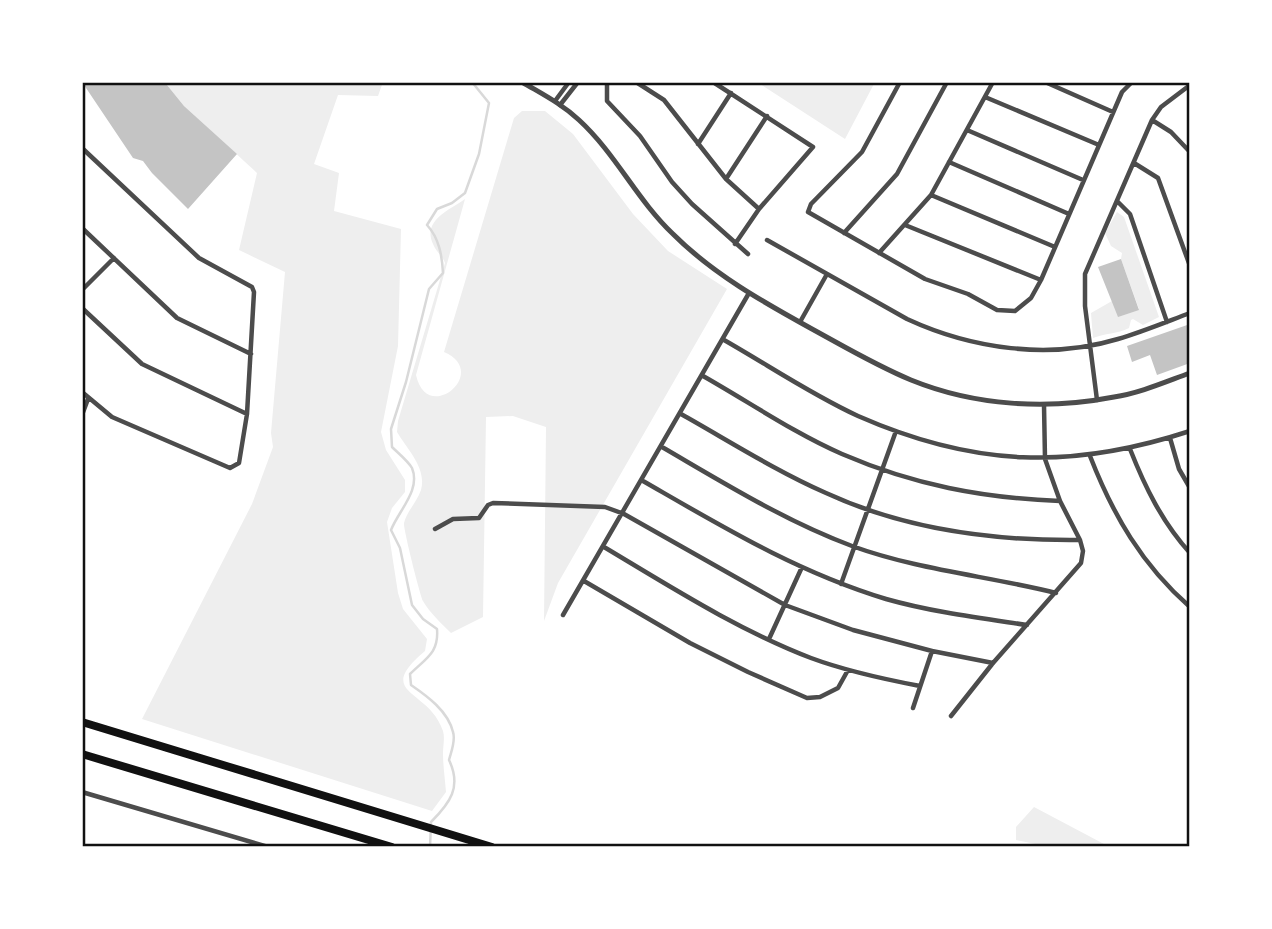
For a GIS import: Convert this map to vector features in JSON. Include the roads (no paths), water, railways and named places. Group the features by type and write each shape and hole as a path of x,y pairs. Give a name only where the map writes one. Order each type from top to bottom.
{"highway":[{"path":"82,722 492,847"},
{"path":"82,754 392,847"}],"street":[{"path":"522,82 558,103 597,138 670,232 690,251 750,293 800,322 873,362 913,380 982,399 1044,405 1097,400 1142,390 1190,373"},
{"path":"558,103 569,82"},
{"path":"558,103 578,82"},
{"path":"607,82 607,102 640,136 672,182 748,254"},
{"path":"636,82 664,100 726,179 759,209"},
{"path":"713,82 813,147 759,209 735,244"},
{"path":"900,82 862,152 808,207 811,214 925,279 968,294 1005,312 1024,306 1041,281 1113,112 1125,87 1132,82"},
{"path":"844,233 897,174 947,82"},
{"path":"879,253 931,195 993,82"},
{"path":"1045,82 1113,112"},
{"path":"1097,400 1089,346 1085,274 1152,120 1161,107 1190,86"},
{"path":"698,144 731,93"},
{"path":"985,97 1099,145"},
{"path":"726,179 767,116"},
{"path":"1152,120 1171,132 1190,152"},
{"path":"967,130 1083,180"},
{"path":"82,148 199,258 252,287 254,292 247,414 239,463 236,467 230,468 112,417 82,393"},
{"path":"949,162 1069,214"},
{"path":"1134,163 1158,178 1190,266"},
{"path":"931,195 1055,247"},
{"path":"1117,200 1130,214 1167,322"},
{"path":"905,225 1041,281"},
{"path":"82,228 177,318 251,354"},
{"path":"766,240 907,319 950,337 976,344 1037,350 1089,346 1117,340 1190,313"},
{"path":"82,290 114,258"},
{"path":"800,322 827,274"},
{"path":"563,615 750,293"},
{"path":"82,308 142,364 247,414"},
{"path":"724,340 831,402 896,431 954,449 1021,458 1090,456 1130,449 1190,431"},
{"path":"703,376 810,438 882,470 943,489 979,495 1060,500"},
{"path":"82,415 88,398"},
{"path":"951,716 993,663 1081,563 1083,551 1080,540 1060,500 1045,458 1044,405"},
{"path":"681,414 802,481 867,510 966,535 1037,541 1080,540"},
{"path":"841,584 896,431"},
{"path":"1170,438 1180,469 1190,488"},
{"path":"662,447 770,509 854,547 912,564 1003,580 1056,593"},
{"path":"1130,449 1144,486 1162,518 1190,552"},
{"path":"1090,456 1106,497 1130,540 1147,564 1190,607"},
{"path":"643,481 749,543 841,584 889,600 1027,625"},
{"path":"435,529 453,519 479,518 488,505 493,503 606,507 624,514 785,605 853,630 932,652 993,663"},
{"path":"604,547 710,609 811,658 848,670 920,686"},
{"path":"769,639 802,567"},
{"path":"584,581 690,643 807,698 820,697 838,688 848,670"},
{"path":"913,708 932,652"},
{"path":"82,792 268,847"}],"waterway":[{"path":"430,847 431,822 444,808 454,786 449,760 454,735 442,711 411,685 410,674 434,650 437,629 423,619 412,605 400,548 391,530 414,484 412,468 392,447 391,429 406,382 429,289 443,273 439,247 427,225 437,209 452,203 465,193 479,154 489,103 472,82"}]}
